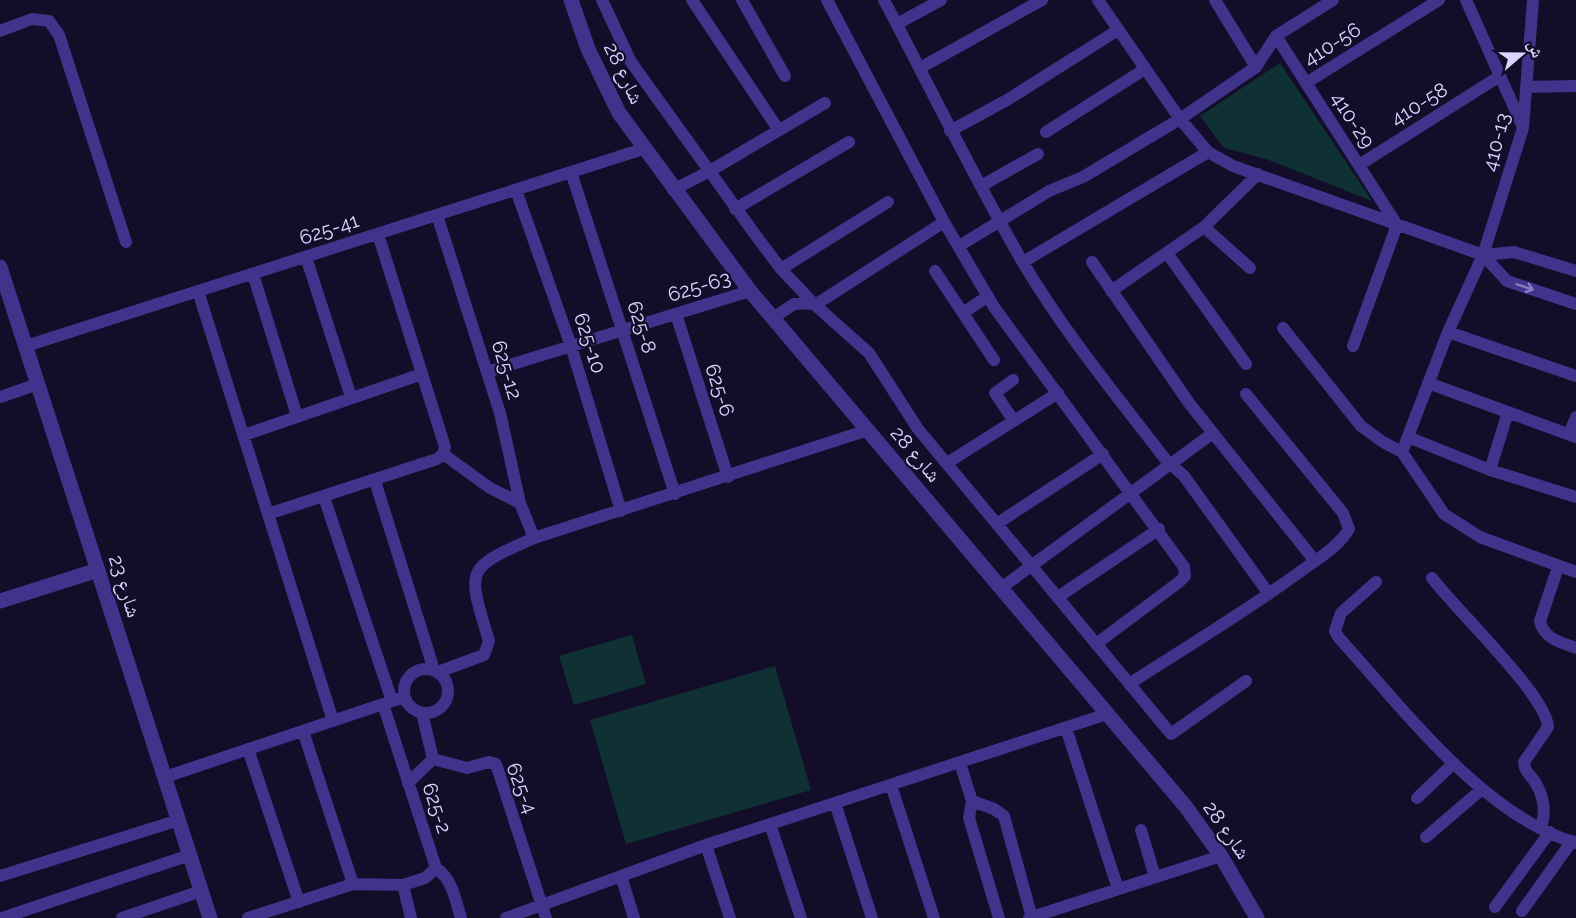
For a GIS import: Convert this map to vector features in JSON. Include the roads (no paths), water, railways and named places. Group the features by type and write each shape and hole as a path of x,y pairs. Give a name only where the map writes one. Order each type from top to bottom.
{"street":[{"name":"شارع 28","path":"571,0 588,50 619,112 673,190 750,291 1172,790 1221,856 1257,918"},
{"path":"602,0 631,62 735,208 782,269 814,304 870,353 918,429 1171,734 1246,681"},
{"path":"692,0 778,129"},
{"path":"742,0 785,76"},
{"path":"827,0 944,222 988,296 1181,559 1185,576 1096,644"},
{"path":"884,0 950,131 1023,262 1069,333 1171,464 1184,476 1269,594"},
{"path":"897,24 941,0"},
{"path":"920,68 1042,0"},
{"path":"1098,0 1180,119 1208,152 1233,166 1483,255 1514,252 1576,271"},
{"path":"1215,0 1256,67"},
{"path":"959,246 1049,191 1083,177 1180,119 1256,67 1276,36 1333,0"},
{"name":"410-56","path":"1306,83 1439,0"},
{"path":"1466,0 1523,128"},
{"name":"410-13","path":"1402,452 1448,332 1483,255 1523,128 1533,0"},
{"path":"0,31 32,19 49,21 59,35 126,242"},
{"path":"950,131 993,109 1118,30"},
{"name":"410-29","path":"1276,36 1397,225"},
{"path":"1046,132 1145,69"},
{"name":"410-58","path":"1359,165 1500,76"},
{"path":"1526,87 1576,86"},
{"path":"673,190 710,171 825,103"},
{"path":"735,208 849,142"},
{"name":"625-41","path":"26,346 644,149"},
{"path":"1023,262 1208,152"},
{"path":"981,186 1038,154"},
{"name":"625-8","path":"572,172 675,494"},
{"path":"1112,291 1204,227 1257,174"},
{"name":"625-10","path":"516,190 571,346 621,511"},
{"path":"782,269 888,202"},
{"name":"625-12","path":"437,215 500,413 520,503 534,538"},
{"path":"773,318 794,304 814,304 944,222"},
{"path":"1353,346 1397,225"},
{"path":"1204,227 1250,268"},
{"path":"268,514 375,481 437,459 443,454 445,447 378,234"},
{"path":"1167,253 1246,364"},
{"path":"1483,255 1508,281 1576,304"},
{"path":"306,257 351,397"},
{"path":"1092,262 1213,433 1315,561"},
{"name":"شارع 23","path":"0,267 210,918"},
{"path":"934,271 994,360"},
{"path":"253,274 297,416"},
{"path":"198,291 333,721"},
{"name":"625-63","path":"487,372 750,291"},
{"path":"963,313 988,296"},
{"name":"625-6","path":"676,314 728,477"},
{"path":"1283,328 1361,426 1402,452 1444,514 1480,537 1576,572"},
{"path":"1448,332 1576,376"},
{"path":"243,435 422,374"},
{"path":"1012,380 995,393 1014,421"},
{"path":"1428,383 1573,435 1576,417"},
{"path":"0,397 38,384"},
{"path":"947,463 1058,393"},
{"path":"1129,684 1269,594 1315,561 1345,536 1349,529 1347,520 1246,394"},
{"path":"1490,470 1508,412"},
{"path":"375,481 436,671 447,684 447,699 437,710 422,713 410,707 404,697 404,683 413,672 427,668 436,671 484,655 489,641 473,589 477,572 487,559 534,538 868,430"},
{"path":"1000,588 1213,433"},
{"path":"1407,437 1490,470 1576,497"},
{"path":"443,454 490,488 520,503"},
{"path":"998,523 1103,454"},
{"name":"625-2","path":"324,497 387,703 408,783 436,868 445,874 452,887 461,918"},
{"path":"1058,597 1159,529"},
{"path":"1558,567 1540,621 1542,630 1550,638 1576,648"},
{"path":"0,601 98,570"},
{"path":"1432,578 1451,604 1511,666 1546,714 1548,727 1524,762 1526,773 1534,780 1544,807 1546,830 1495,907"},
{"path":"1376,582 1341,613 1335,631 1339,638 1454,764 1481,790 1523,819 1574,842 1522,911"},
{"path":"165,777 404,697"},
{"path":"408,783 433,759 422,713"},
{"path":"506,918 544,912 621,876 706,845 1107,714"},
{"path":"1066,728 1118,889"},
{"path":"303,731 353,884"},
{"path":"248,749 299,902"},
{"name":"625-4","path":"433,759 467,768 489,762 496,764 544,912"},
{"path":"960,763 972,801 969,819 999,918"},
{"path":"1417,798 1454,764"},
{"path":"891,785 934,918"},
{"path":"1426,837 1481,790"},
{"path":"972,801 994,809 1004,816 1031,918 1221,856"},
{"path":"835,803 872,918"},
{"path":"0,876 178,820"},
{"path":"770,824 801,918"},
{"path":"1141,830 1155,877"},
{"path":"706,845 730,918"},
{"path":"2,918 190,855"},
{"path":"248,918 353,884 403,885 425,878 436,868"},
{"path":"621,876 634,918"},
{"path":"403,885 411,918"},
{"path":"122,918 201,891"}]}
